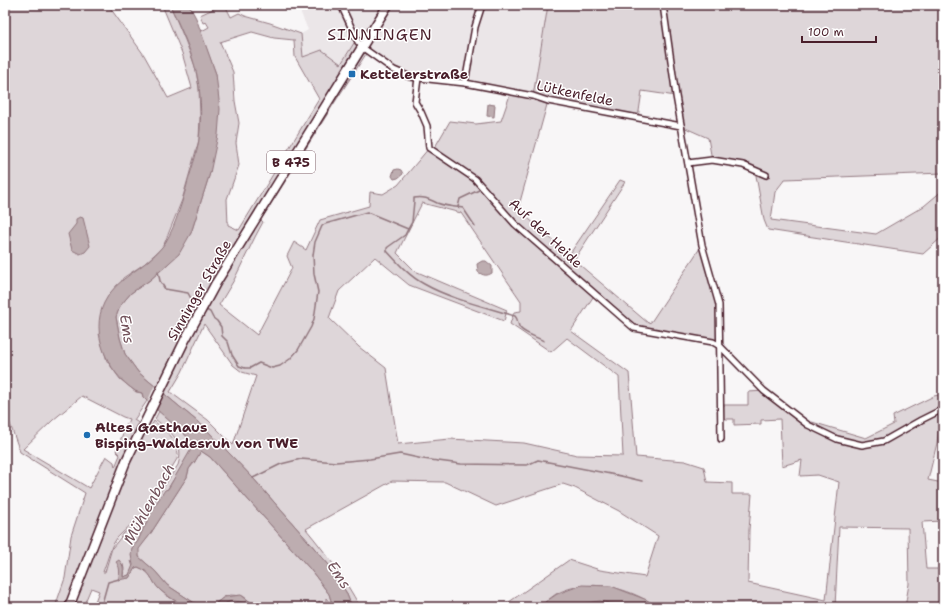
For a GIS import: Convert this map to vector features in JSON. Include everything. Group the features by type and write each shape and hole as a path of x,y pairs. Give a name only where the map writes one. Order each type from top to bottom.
{"main road":[{"name":"Sinninger Straße","path":"69,607 126,461 139,432 208,297 388,5"}],"street":[{"path":"341,5 358,42 362,47"},
{"path":"464,84 475,27 482,5"},
{"path":"663,5 681,126 702,245 719,305 721,439"},
{"name":"Lütkenfelde","path":"362,47 394,70 410,77 464,84 533,96 548,101 681,126"},
{"name":"Auf der Heide","path":"418,78 415,102 422,112 427,126 429,148 475,179 515,224 634,328 713,342 720,346 764,391 808,425 837,439 862,445 884,441 943,409"},
{"path":"688,163 712,160 743,165 766,175"}],"shaded area":[{"path":"5,5 108,5 144,55 168,98 192,88 182,53 162,5 170,5 195,66 199,88 199,140 182,200 163,247 144,264 123,278 99,334 107,361 120,379 136,392 142,393 143,397 147,401 134,420 149,430 154,421 175,441 178,454 177,459 146,510 117,538 112,546 103,572 105,572 112,548 124,533 143,518 178,465 180,450 178,444 171,433 155,419 159,411 191,440 193,448 143,529 138,541 132,548 131,561 133,567 129,575 123,577 123,564 120,566 119,578 129,578 135,568 138,567 143,569 149,574 157,587 166,595 184,606 189,607 93,607 99,591 91,588 83,607 55,607 65,578 71,536 85,493 20,452 9,421 7,389 5,388 5,210 8,206 5,205","holes":["82,396 129,419 116,451 120,455 115,467 114,462 106,456 89,488 23,449 53,420"]},
{"path":"170,5 189,5 196,18 216,74 220,109 218,135 210,173 191,233 179,254 150,280 131,293 120,306 116,317 120,338 125,354 138,372 204,427 253,478 329,565 346,592 352,607 333,607 329,594 310,569 210,457 201,451 189,469 187,477 139,549 139,557 155,571 167,585 196,604 204,607 184,606 160,590 149,574 138,567 135,568 129,578 118,580 119,569 116,562 119,560 122,564 123,577 129,575 133,565 131,555 132,548 138,541 148,521 147,517 165,490 168,489 193,448 191,440 147,401 143,397 142,393 135,391 116,373 104,351 100,339 99,327 100,315 109,294 123,280 155,255 170,235 179,211 197,151 201,111 197,75 187,43"},
{"path":"225,5 231,17 239,13 301,34 303,57 322,50 341,64 354,43 358,42 368,51 261,220 263,222 234,280 219,305 257,335 292,268 287,256 294,242 306,250 320,220 369,206 370,192 383,194 398,185 429,148 435,147 450,121 476,124 501,121 511,92 533,96 548,5 943,5 943,173 785,179 775,192 771,220 876,234 924,206 943,190 943,236 923,254 768,230 764,220 755,170 712,160 708,138 681,126 676,96 642,91 638,118 548,101 518,209 569,255 620,180 625,182 574,260 648,323 651,322 702,245 719,305 720,346 634,328 595,294 571,331 629,373 636,457 685,461 704,467 707,482 732,483 732,494 752,494 749,530 748,583 826,600 839,482 818,475 800,476 802,460 782,466 780,419 761,420 761,424 734,425 734,419 721,419 721,405 748,405 748,392 764,391 808,425 812,422 866,438 894,424 893,416 934,396 943,394 943,409 941,409 937,443 928,480 943,483 943,521 922,522 926,569 943,569 943,607 905,607 909,584 908,528 839,527 835,607 657,607 634,594 595,585 568,589 556,594 536,607 502,607 569,560 600,570 645,577 658,536 619,511 575,488 563,484 496,506 445,482 392,481 306,529 335,566 360,607 352,607 346,592 329,565 253,478 204,427 138,372 125,354 120,338 116,317 120,306 131,293 150,280 168,264 191,233 210,173 216,74 200,32 209,27 206,22 203,23 200,15","holes":["252,32 274,38 294,40 295,57 319,99 239,230 228,225 227,199 239,165 236,143 239,123 235,101 233,72 220,42","422,203 461,213 521,301 521,311 514,312 510,324 551,352 567,338 619,377 623,456 577,455 524,443 450,439 398,444 386,368 359,347 329,318 339,291 375,257 409,285 504,321 507,310 415,271 397,253","204,324 233,365 242,372 256,376 233,445 208,420 170,392 182,372"]},
{"path":"314,5 341,5 342,7 344,5 548,5 533,96 410,77 354,43 341,64 303,57 301,34 308,30 300,11"},
{"path":"488,104 495,105 494,117 487,116"},
{"path":"394,170 401,170 403,174 394,179 392,176"},
{"path":"80,217 83,218 90,246 85,252 80,254 72,250 68,234 76,224 76,219"},
{"path":"482,261 486,261 492,266 492,273 489,275 478,272 477,264"},
{"path":"201,451 210,457 310,569 329,594 333,607 327,607 329,602 326,598 326,607 319,601 318,604 315,603 318,607 257,607 243,596 230,595 224,597 211,607 204,607 196,604 167,585 155,571 139,557 138,549 149,536 187,477 189,469"},
{"path":"582,585 611,586 647,600 657,607 625,607 600,601 563,607 538,607 557,594"},
{"path":"241,595 257,607 230,601 226,603 224,607 211,607 224,597"},
{"path":"234,600 245,603 250,607 224,607 226,603"},
{"path":"600,601 625,607 563,607 563,606"}],"pier":[{"path":"155,385 165,392 156,411 147,403"}],"waterway":[{"path":"458,207 460,199 479,190"},
{"path":"408,229 412,222 414,198 417,197 426,198 443,205 463,208 475,226"},
{"path":"206,310 210,312 221,327 222,336 228,342 232,355 239,366 250,368 259,363 272,368 280,366 290,359 298,350 314,319 318,292 314,274 313,255 315,242 322,226 367,212 408,229 405,235 387,248 387,251 413,277 445,294 515,316 522,330 544,341"},
{"path":"158,271 160,281 165,289 188,293 194,304 200,307"},
{"path":"253,478 281,464 301,459 336,462 370,459 400,454 423,459 461,464 527,465 538,460 642,481"},
{"path":"101,607 108,582 119,579"}],"place":[{"name":"Kettelerstraße","path":"352,74"},
{"name":"Altes Gasthaus Bisping-Waldesruh von TWE","path":"87,435"}],"district":[{"name":"SINNINGEN","path":"380,34"}],"water label":[{"name":"Ems","path":"127,329"},
{"name":"Mühlenbach","path":"149,504"},
{"name":"Ems","path":"339,575"}]}
